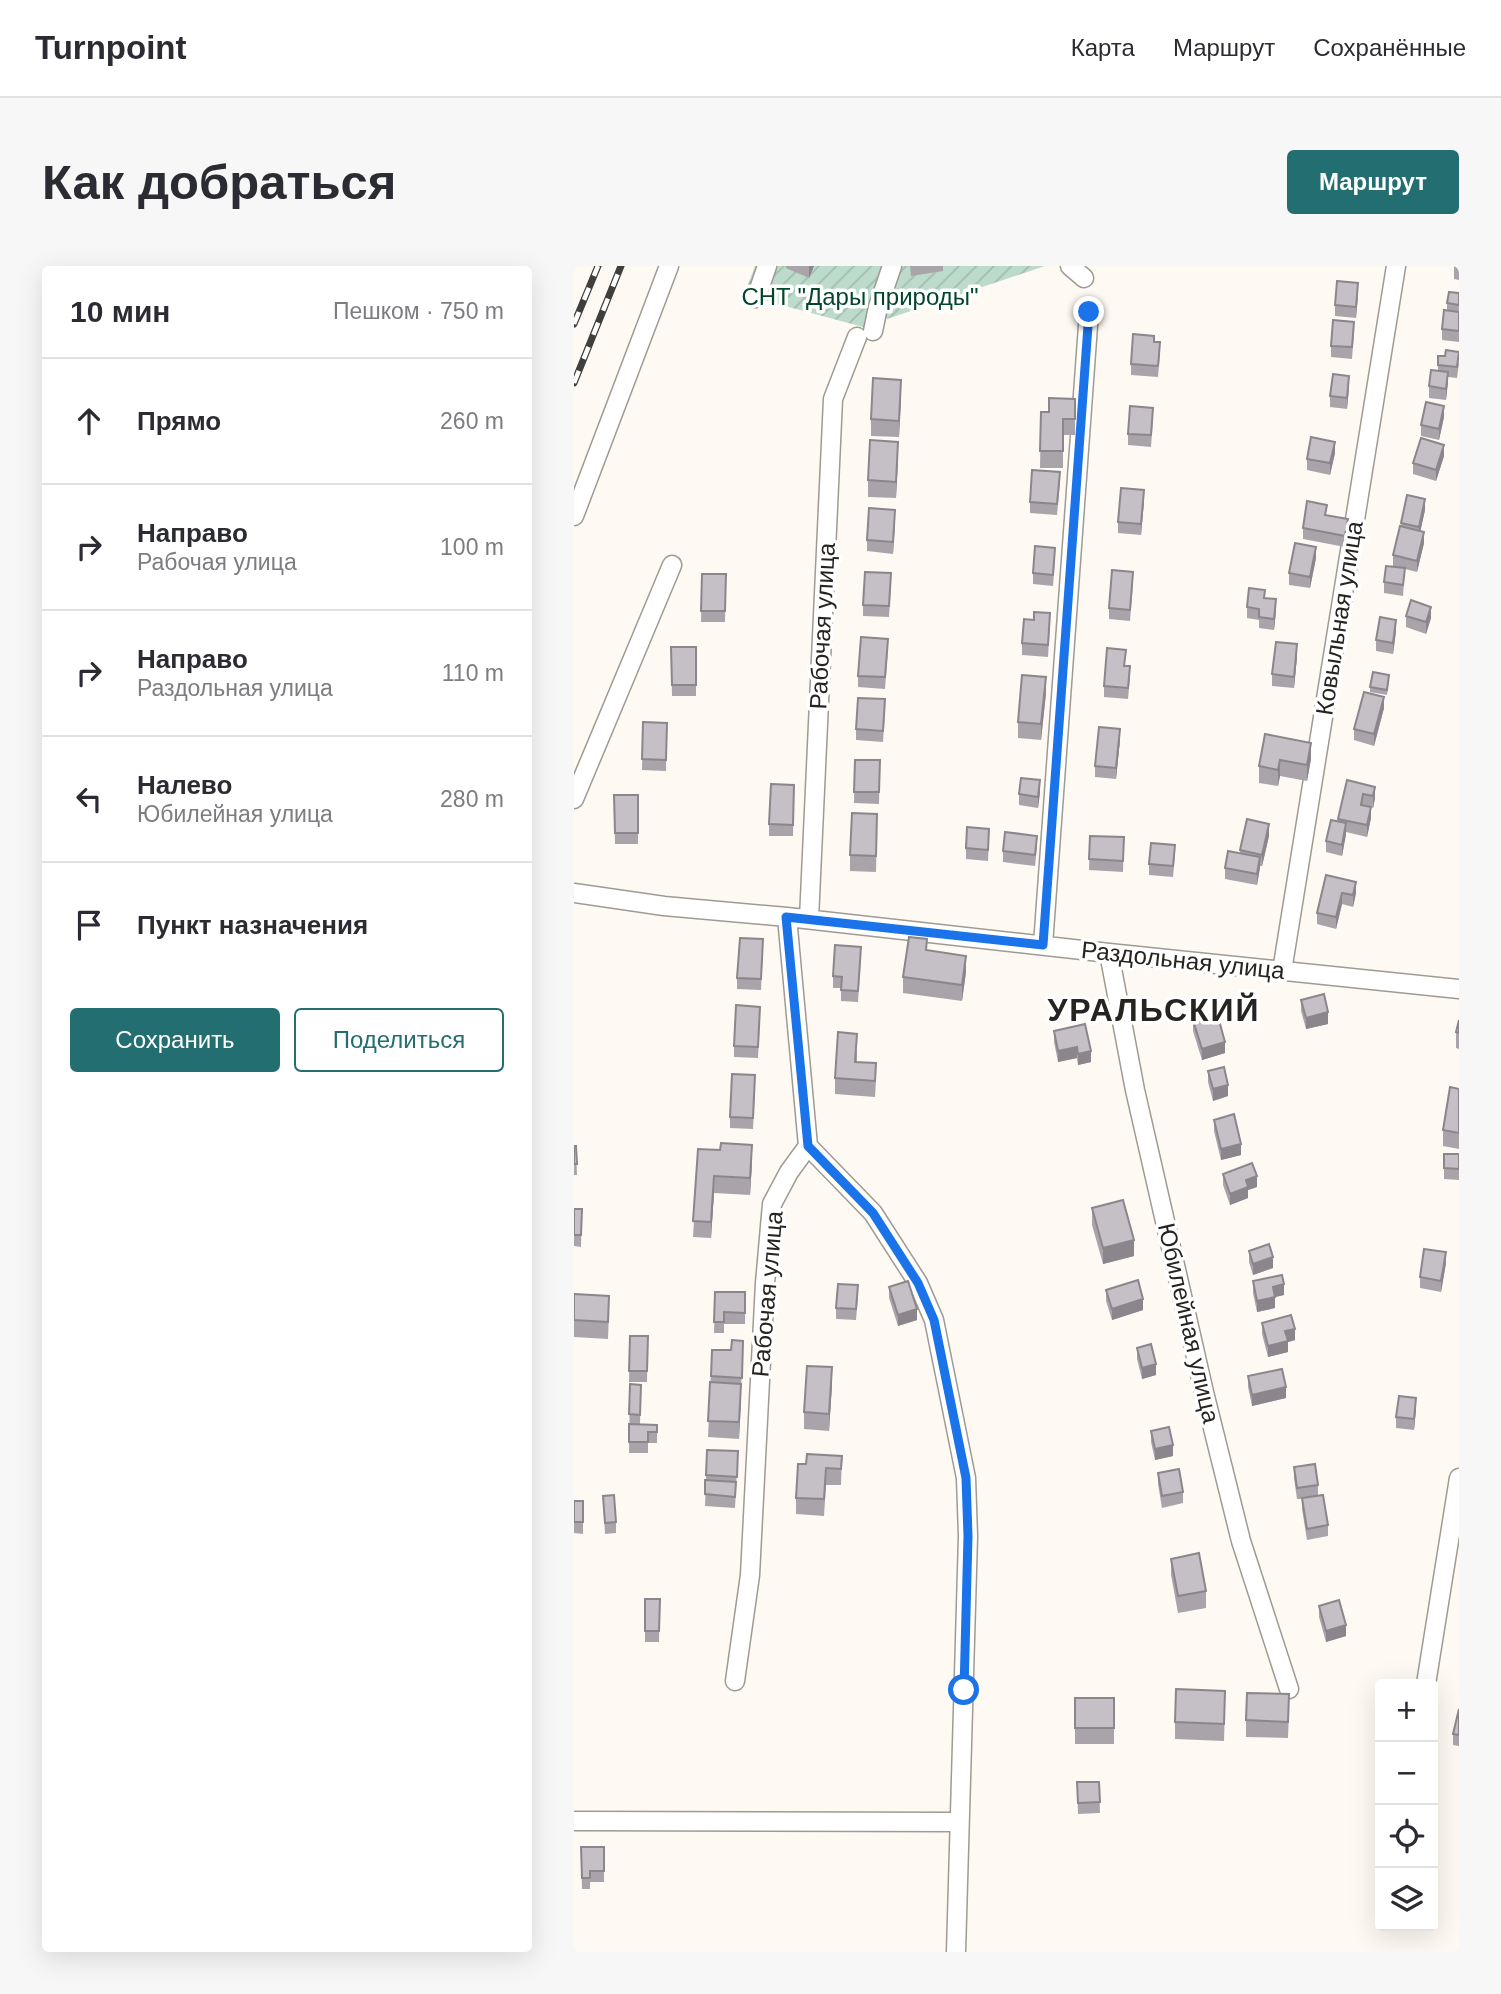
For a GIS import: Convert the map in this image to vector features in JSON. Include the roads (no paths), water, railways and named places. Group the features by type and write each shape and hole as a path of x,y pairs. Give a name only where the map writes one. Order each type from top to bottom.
{"street":[{"path":"574,516 670,266"},
{"path":"756,298 767,266"},
{"name":"Рабочая улица","path":"809,919 833,399 878,307 891,266"},
{"name":"Ковыльная улица","path":"1282,971 1396,266"},
{"path":"1043,945 1089,312"},
{"path":"574,799 672,565"},
{"name":"Раздольная улица","path":"574,893 664,906 809,919 1459,989"},
{"path":"786,917 808,1146 873,1213 918,1283 934,1320 966,1478 968,1547 956,1952"},
{"name":"Юбилейная улица","path":"1109,953 1135,1090 1241,1541 1289,1689"},
{"name":"Рабочая улица","path":"735,1681 750,1574 764,1297 772,1204 789,1172 808,1146"},
{"path":"1427,1679 1459,1478"},
{"path":"574,1821 959,1822"}],"railway":[{"path":"574,324 598,266"},
{"path":"574,383 621,266"}],"district":[{"name":"УРАЛЬСКИЙ","path":"1154,1010"}],"park label":[{"name":"СНТ \"Дары природы\"","path":"860,296"}]}
